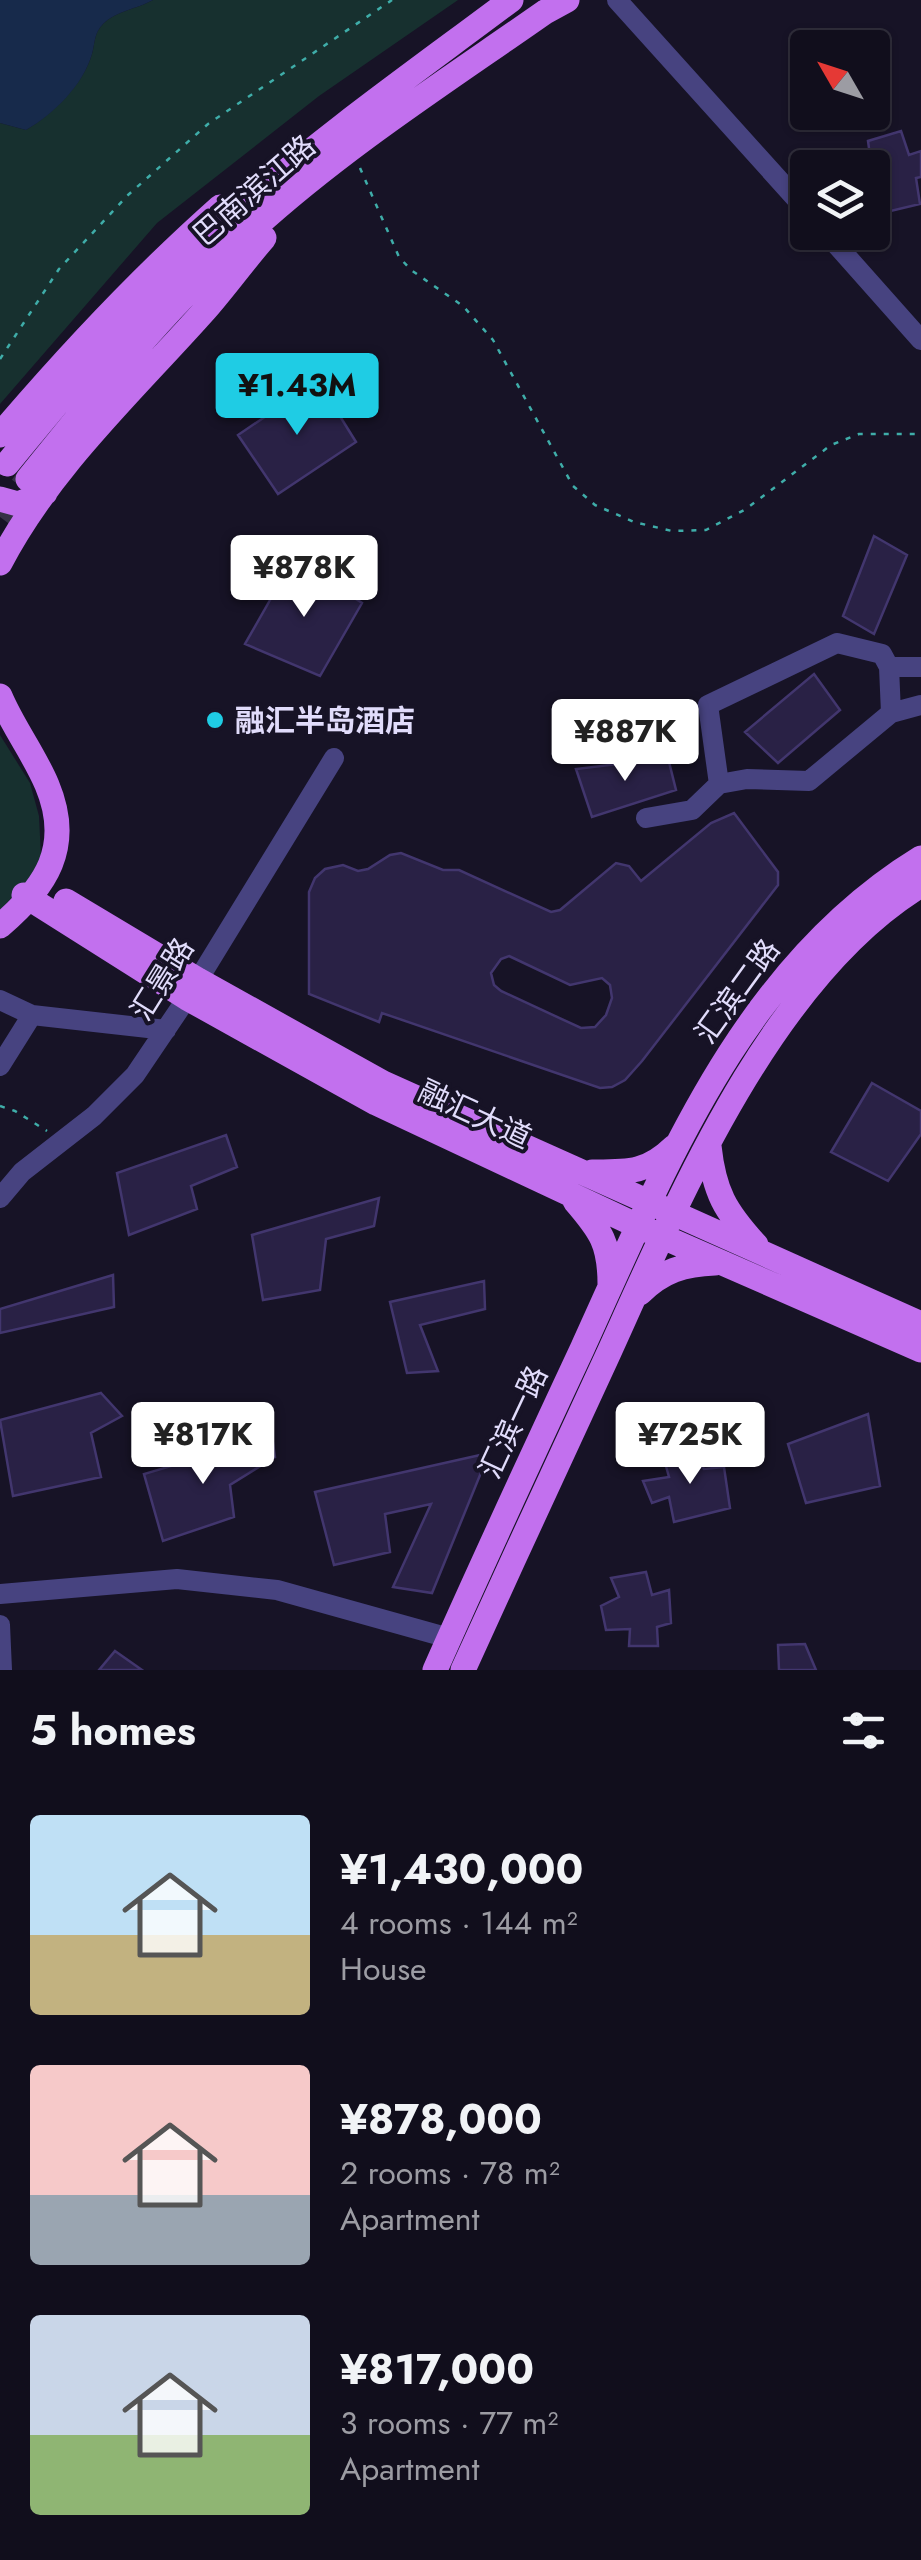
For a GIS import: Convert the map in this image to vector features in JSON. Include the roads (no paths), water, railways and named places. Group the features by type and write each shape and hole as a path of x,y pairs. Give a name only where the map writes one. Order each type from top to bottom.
{"main road":[{"name":"巴南滨江路","path":"27,479 106,382 251,230 307,184 346,138 510,0"},
{"name":"巴南滨江路","path":"27,479 86,366 238,212 346,138 568,0"},
{"path":"0,436 70,353 159,261 240,189 346,138"},
{"path":"0,499 18,504 27,479"},
{"path":"0,564 17,530 27,479"},
{"path":"0,696 47,784 57,835 53,859 33,891 0,926"},
{"path":"0,719 38,784 47,811 49,836 33,891 0,916"},
{"name":"汇滨二路","path":"650,1200 745,1026 810,945 882,882 921,858"},
{"name":"汇滨二路","path":"674,1211 766,1042 843,950 896,900 921,885"},
{"name":"融汇大道","path":"33,891 376,1103 575,1182 650,1200 921,1324"},
{"path":"682,1140 658,1163 575,1182 604,1236 621,1294 671,1269 721,1262"},
{"path":"709,1146 713,1182 723,1204 763,1252"},
{"name":"融汇大道","path":"575,1182 650,1231 921,1350"},
{"name":"汇滨一路","path":"435,1670 650,1231 650,1200"},
{"name":"汇滨一路","path":"650,1231 674,1211"},
{"name":"汇滨一路","path":"463,1670 621,1294"}],"street":[{"path":"617,0 790,192"},
{"path":"842,250 921,340"},
{"path":"719,784 708,706 837,643 882,654 889,667 891,713"},
{"path":"889,667 921,667"},
{"path":"646,818 692,810 719,784 747,779 810,781 891,713 921,705"},
{"name":"汇景路","path":"0,1198 22,1172 94,1116 134,1076 334,758"},
{"path":"0,1000 32,1016 166,1030"},
{"path":"0,1066 32,1016"},
{"path":"0,1594 177,1579 276,1590 449,1638"},
{"path":"0,1625 2,1670"}],"water":[{"path":"0,0 153,0 103,24 88,66 75,87 47,116 26,130 0,123"}],"tunnel":[{"path":"0,517 28,479"}],"place":[{"name":"融汇半岛酒店","path":"215,720"}]}
